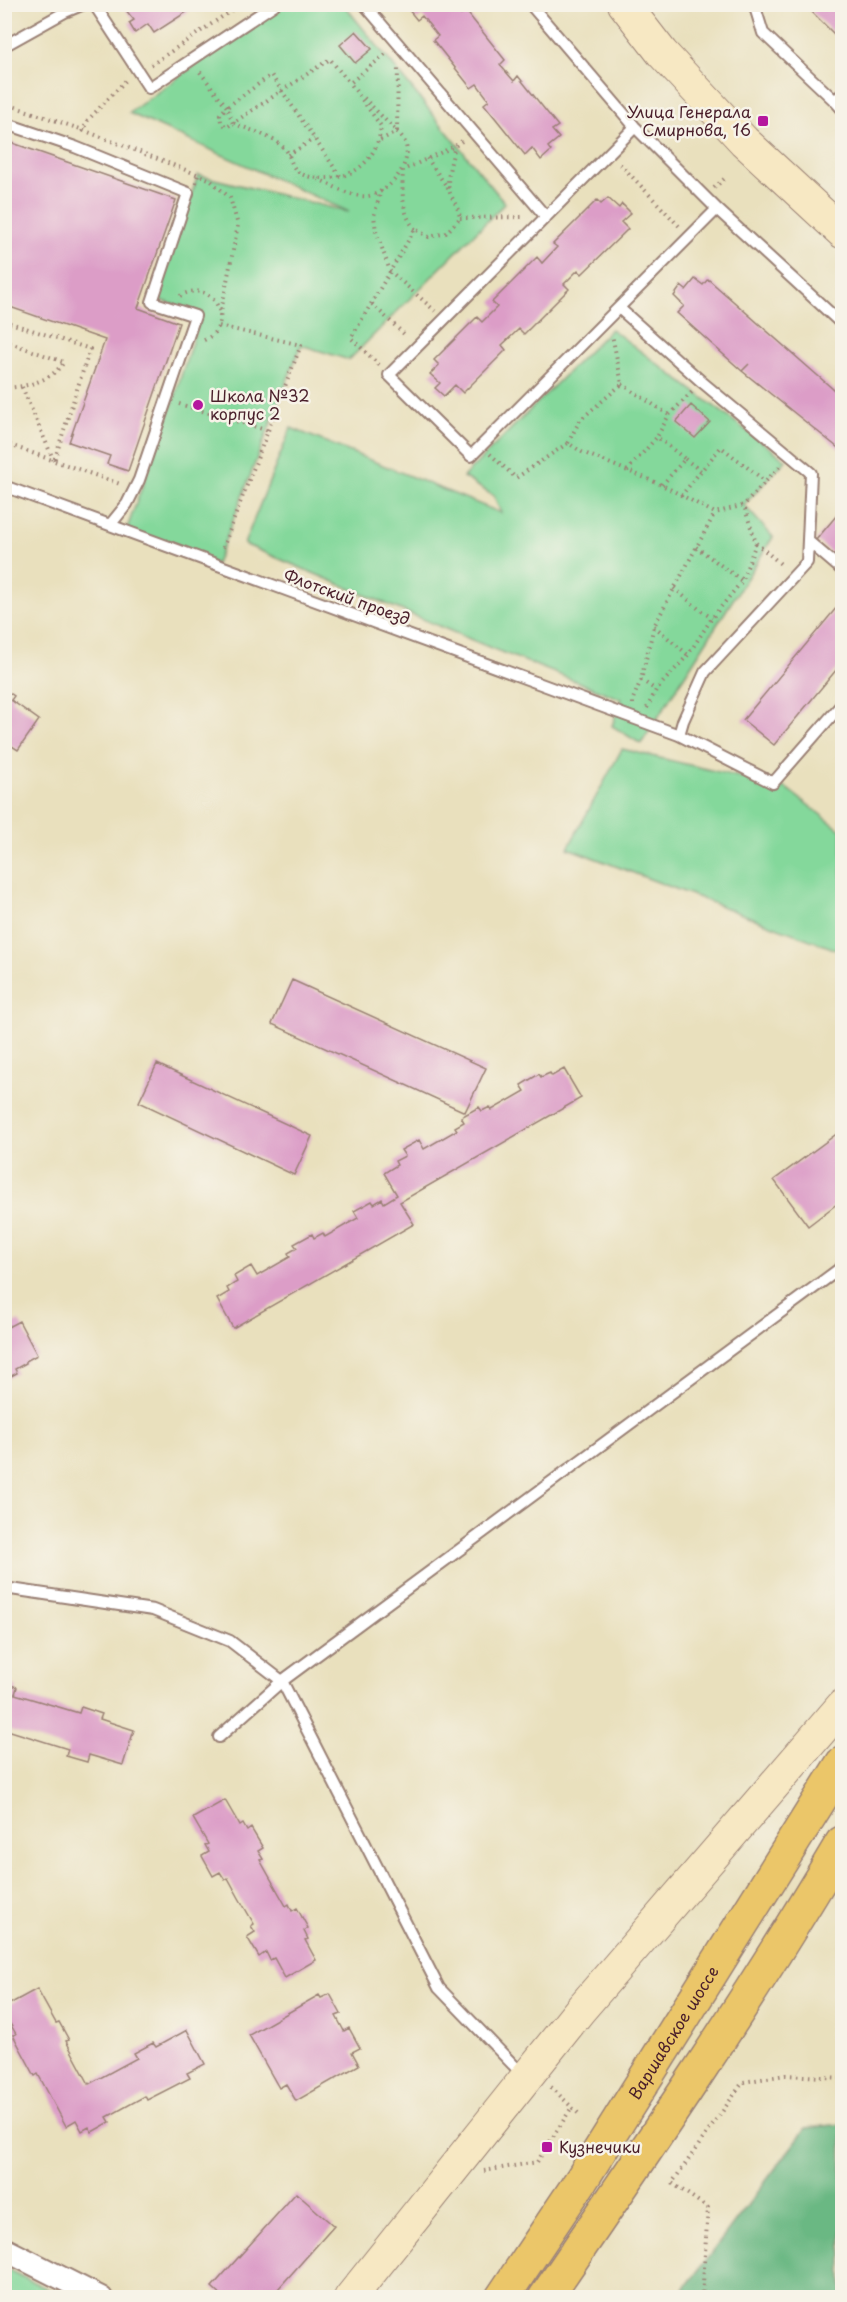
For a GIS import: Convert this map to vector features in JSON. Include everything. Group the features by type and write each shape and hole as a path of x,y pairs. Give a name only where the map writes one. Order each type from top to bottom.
{"main road":[{"path":"624,4 662,53 744,141 843,232"},
{"path":"350,2298 448,2177 536,2079 580,2010 843,1706"},
{"name":"Варшавское шоссе","path":"502,2298 595,2158 843,1764"},
{"path":"545,2298 686,2092 843,1843"}],"street":[{"path":"4,2249 100,2298"}],"lane":[{"path":"4,46 84,4"},
{"path":"94,4 149,88 275,4"},
{"path":"364,4 546,217"},
{"path":"530,4 634,126 717,209 843,324"},
{"path":"754,4 762,33 840,101"},
{"path":"4,123 75,147 188,193 152,302 195,316 134,489 110,525"},
{"path":"634,126 389,375 471,456 717,209"},
{"path":"619,308 702,382 811,473 807,562 705,672 679,735"},
{"name":"Флотский проезд","path":"4,486 679,735 773,783 843,704"},
{"path":"808,541 843,570"},
{"path":"219,1737 282,1681 843,1267"},
{"path":"4,1588 153,1610 230,1641 282,1681 439,1988 536,2079"}],"path":[{"path":"75,147 88,120 123,81 241,4"},
{"path":"350,83 398,45"},
{"path":"397,132 398,45"},
{"path":"191,60 227,106 233,123 266,136 284,147 291,166 300,174 354,194 368,196 381,190 403,170 416,162 455,146 472,133"},
{"path":"340,176 282,93 271,75 227,106 220,114 221,122 227,127 282,93 330,60 402,136 406,144 403,170 405,211 410,224 415,229 429,237 446,233 460,218 546,217"},
{"path":"314,178 340,176 354,172 370,158 380,140 381,126 350,83"},
{"path":"4,103 83,130"},
{"path":"380,140 397,132"},
{"path":"288,155 314,139"},
{"path":"449,191 455,146"},
{"path":"609,153 690,237"},
{"path":"406,158 416,162"},
{"path":"426,158 458,206 460,218"},
{"path":"381,190 374,216 375,231 390,272 444,319"},
{"path":"389,375 351,338 415,229"},
{"path":"372,304 417,346"},
{"path":"609,317 622,384 669,415"},
{"path":"4,321 90,349 54,461"},
{"path":"216,564 301,345 219,326"},
{"path":"4,341 64,362 57,372 21,387 4,388"},
{"path":"627,471 657,437 669,415 702,382"},
{"path":"481,446 516,478 568,443 580,420 622,384"},
{"path":"21,387 54,461"},
{"path":"173,402 269,431"},
{"path":"657,437 701,471"},
{"path":"4,443 134,489"},
{"path":"568,443 582,452 662,485 715,513 744,505 790,456"},
{"path":"681,496 721,447 765,481"},
{"path":"662,485 684,459"},
{"path":"744,505 756,543 794,575"},
{"path":"636,710 633,699 641,680 654,626 715,513"},
{"path":"683,721 645,710 656,690 688,656 712,618 742,581 756,543"},
{"path":"696,547 742,581"},
{"path":"674,588 712,618"},
{"path":"654,626 688,656"},
{"path":"641,680 656,690"},
{"path":"702,2298 708,2208 672,2183 743,2082 785,2075 843,2078"},
{"path":"536,2079 579,2114"},
{"path":"448,2177 537,2162 572,2107"}],"green space":[{"path":"278,5 344,5 505,203 349,360 301,345 216,564 126,531 173,402 201,313 157,299 198,175 349,212 129,113"},
{"path":"611,329 786,460 744,505 773,537 641,744 612,726 621,699 491,648 244,544 291,428 501,513 494,496 463,477"},
{"path":"622,749 786,788 842,831 842,952 568,848"},
{"path":"842,2124 842,2297 678,2297 806,2128"},
{"path":"5,2268 64,2297 5,2297"}],"building":[{"path":"131,4 199,4 154,33 148,24 135,33 129,23 134,20 125,9"},
{"path":"404,4 452,4 461,15 466,11 505,60 500,65 514,81 518,76 558,126 552,130 559,138 548,147 551,151 541,160 532,148 525,155 484,104 489,100 477,84 471,88 433,40 438,36 422,16 417,20"},
{"path":"814,4 842,4 841,41 809,9"},
{"path":"356,31 372,49 355,63 340,45"},
{"path":"4,140 176,200 138,308 179,323 128,471 107,464 110,456 69,442 105,340 4,305"},
{"path":"608,198 619,208 622,204 631,213 621,222 628,229 582,274 578,270 564,284 569,289 524,334 519,329 502,345 506,350 463,393 455,385 444,396 435,388 440,383 430,374 439,365 434,360 477,317 482,322 497,307 492,302 537,257 542,263 557,247 553,244 597,200 601,204"},
{"path":"695,279 703,285 708,279 842,397 842,451 742,371 677,313 684,306 674,296 681,286 686,290"},
{"path":"691,405 710,422 695,438 676,422"},
{"path":"842,509 842,562 816,540"},
{"path":"842,601 842,663 774,745 743,720"},
{"path":"4,689 14,696 11,700 39,720 18,750 4,741"},
{"path":"292,980 486,1068 465,1112 272,1024"},
{"path":"157,1064 312,1136 294,1175 139,1102"},
{"path":"564,1069 581,1098 400,1202 414,1224 233,1328 217,1299 229,1292 227,1288 237,1282 234,1276 251,1266 257,1276 290,1257 288,1253 297,1248 294,1244 312,1234 314,1238 323,1233 325,1237 358,1218 354,1211 372,1201 374,1204 382,1199 384,1203 397,1195 384,1173 397,1165 395,1161 405,1156 401,1150 419,1140 424,1149 457,1130 455,1127 464,1122 461,1117 479,1107 482,1111 490,1107 492,1110 525,1091 521,1085 539,1074 541,1077 550,1073 552,1076"},
{"path":"842,1130 842,1200 808,1226 774,1180"},
{"path":"19,1321 37,1355 15,1369 17,1373 4,1380 4,1329"},
{"path":"4,1683 17,1687 15,1694 79,1713 81,1707 102,1714 100,1719 134,1730 123,1765 89,1755 87,1762 66,1756 68,1749 4,1729"},
{"path":"225,1800 240,1826 243,1824 247,1831 251,1828 263,1848 258,1851 263,1859 260,1860 286,1906 289,1904 292,1911 297,1908 308,1928 304,1931 308,1939 305,1940 316,1960 285,1978 274,1958 270,1960 266,1952 259,1957 247,1937 255,1932 251,1926 254,1924 228,1878 225,1880 220,1872 213,1876 202,1856 209,1852 205,1845 208,1844 193,1818"},
{"path":"37,1989 56,2023 59,2022 69,2040 66,2041 89,2084 137,2058 134,2053 153,2043 156,2047 187,2030 205,2064 187,2073 190,2078 147,2100 145,2096 107,2117 110,2122 92,2132 89,2127 82,2131 76,2120 66,2126 38,2074 35,2076 4,2013 4,2007"},
{"path":"330,1994 341,2014 336,2016 344,2031 349,2028 360,2048 352,2052 359,2065 296,2101 286,2084 279,2088 249,2035 319,1995 321,1998"},
{"path":"296,2193 334,2226 270,2298 224,2298 212,2287"}],"place":[{"name":"Улица Генерала Смирнова, 16","path":"763,121"},
{"name":"Школа №32 корпус 2","path":"198,405"},
{"name":"Кузнечики","path":"547,2147"}]}
